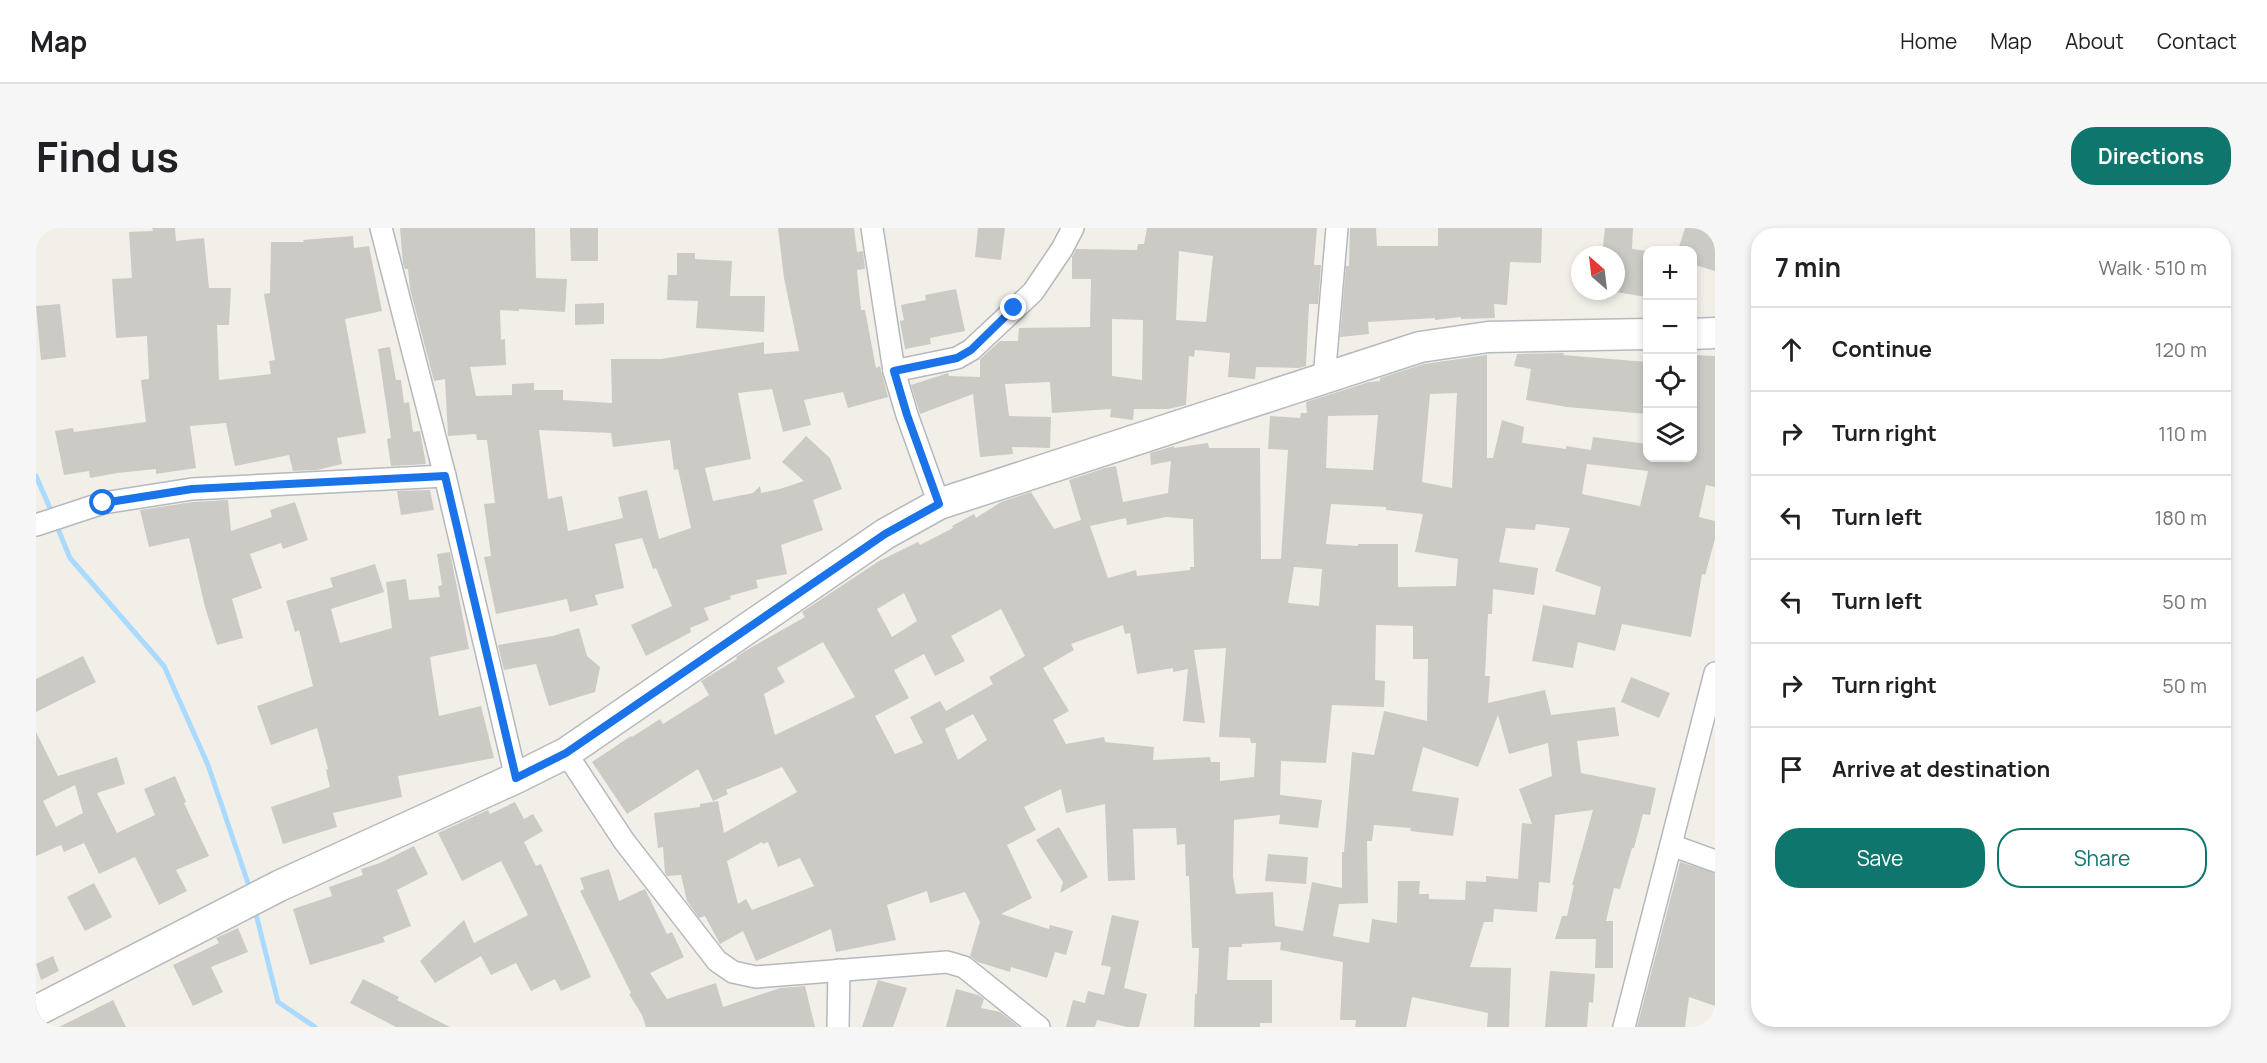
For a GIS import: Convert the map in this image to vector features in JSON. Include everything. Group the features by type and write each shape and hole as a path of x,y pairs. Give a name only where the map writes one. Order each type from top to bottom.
{"street":[{"path":"381,228 445,476 516,778"},
{"path":"872,228 894,371 939,504"},
{"path":"894,371 957,358 971,350 1033,292 1062,249 1073,228"},
{"path":"1324,379 1337,228"},
{"path":"1697,334 1715,333"},
{"path":"36,1011 279,886 566,753 885,534 939,504 1420,347 1488,337 1643,334"},
{"path":"36,525 103,503 192,489 445,476"},
{"path":"1624,1027 1715,674"},
{"path":"566,753 624,841 717,961 733,972 756,977 946,962 964,967 1039,1027"},
{"path":"1671,845 1715,861"},
{"path":"838,1027 839,970"}],"building":[{"path":"152,228 175,228 176,241 204,238 209,288 231,288 229,325 217,325 219,380 271,374 269,361 275,360 264,294 270,293 271,242 304,242 303,240 353,236 354,248 369,246 382,311 345,319 366,433 337,438 342,464 317,470 293,471 289,455 235,466 226,423 190,426 196,468 156,474 156,469 90,478 89,471 64,475 55,431 73,428 74,432 146,422 141,380 149,379 147,336 116,338 112,279 132,278 129,232 153,231"},
{"path":"400,228 535,228 536,278 567,279 565,312 500,310 501,340 505,339 506,365 470,367 476,396 512,395 512,384 534,383 534,390 563,390 563,400 612,403 611,359 661,359 764,342 764,354 799,351 784,278 778,228 854,228 857,252 863,251 865,269 857,270 861,310 865,310 876,368 880,366 888,397 848,408 843,392 804,400 811,425 783,432 772,389 738,393 751,459 705,468 713,501 753,493 760,486 761,493 804,481 782,462 806,436 830,458 842,489 813,500 823,530 781,545 787,574 756,580 758,588 730,596 731,599 704,608 709,620 690,628 691,632 646,656 631,625 672,606 656,568 653,569 642,538 615,544 624,588 595,595 598,605 570,612 567,599 496,614 484,557 491,556 484,504 495,503 487,440 477,440 476,434 448,436 445,379 434,381 410,289 408,269 405,269","holes":["539,430 611,433 613,447 670,440 674,470 678,469 691,528 659,539 647,490 618,497 623,518 568,531 562,496 548,499"]},
{"path":"570,228 598,228 598,261 571,261"},
{"path":"978,228 1005,228 1001,260 975,257"},
{"path":"1147,228 1317,228 1314,265 1321,265 1318,304 1309,304 1306,366 1299,368 1256,367 1255,379 1228,377 1230,353 1195,350 1194,357 1189,356 1186,405 1168,409 1134,409 1133,420 1110,417 1111,409 1052,413 1050,382 1005,384 1009,416 1051,417 1050,448 1012,447 1013,454 980,457 973,394 920,414 911,385 948,373 949,376 980,377 980,359 1000,341 1018,341 1019,328 1090,327 1091,279 1072,279 1072,257 1076,249 1137,250 1138,244 1144,244","holes":["1179,251 1213,256 1206,322 1176,320","1112,319 1143,320 1142,380 1112,376"]},
{"path":"1350,228 1376,228 1377,246 1438,246 1438,228 1542,228 1541,263 1510,262 1507,305 1494,304 1495,318 1461,319 1461,317 1368,322 1369,334 1340,337 1346,266 1349,266"},
{"path":"1605,228 1633,228 1632,249 1643,250 1643,296 1625,293 1625,246 1603,246"},
{"path":"1685,228 1715,228 1715,271 1697,266 1697,246 1679,246"},
{"path":"677,253 695,253 695,259 732,261 730,296 765,296 764,332 696,328 698,301 667,300 668,275 677,275"},
{"path":"956,289 965,331 930,338 931,344 905,349 900,321 904,320 901,305 926,300 925,295"},
{"path":"604,303 604,324 575,325 575,304"},
{"path":"60,304 66,357 41,360 36,306"},
{"path":"390,347 396,380 401,380 404,403 409,402 413,432 420,431 426,464 391,466 387,439 391,438 378,349"},
{"path":"1564,353 1563,355 1643,362 1643,414 1567,407 1526,400 1531,369 1514,366 1517,354"},
{"path":"1487,355 1487,458 1493,458 1502,420 1524,427 1522,443 1591,450 1593,437 1643,443 1643,462 1697,462 1697,355 1715,356 1715,487 1706,485 1699,517 1715,521 1715,539 1705,575 1702,574 1691,637 1622,624 1615,651 1578,642 1573,668 1532,661 1543,605 1595,615 1601,587 1555,571 1570,528 1536,524 1535,530 1506,528 1499,562 1538,568 1534,595 1493,589 1492,614 1488,614 1485,676 1490,676 1488,703 1545,690 1551,715 1615,707 1619,736 1577,741 1581,773 1656,788 1650,815 1643,814 1620,889 1614,888 1606,921 1613,921 1613,968 1595,968 1596,939 1555,939 1562,916 1567,916 1574,885 1572,885 1593,810 1555,815 1550,883 1539,882 1537,912 1494,909 1493,922 1484,922 1470,967 1511,968 1509,1027 1487,1027 1488,1013 1412,997 1406,1027 1355,1027 1356,1020 1340,1020 1343,962 1280,950 1281,942 1229,947 1227,980 1272,980 1272,1023 1260,1023 1260,1027 1194,1027 1199,948 1192,948 1189,876 1186,876 1185,844 1177,845 1176,828 1133,829 1135,880 1108,881 1105,804 1066,813 1061,789 1024,807 1036,830 1007,845 1032,898 1001,914 1049,929 1050,925 1073,931 1066,955 1055,952 1047,978 1011,967 1010,972 978,962 970,956 980,922 965,892 930,903 927,891 887,905 896,940 836,952 831,929 756,961 743,931 720,944 705,916 699,918 687,901 681,875 667,876 663,847 658,848 654,813 700,807 700,804 718,801 724,833 797,792 782,767 726,790 728,794 713,801 698,769 627,814 592,762 660,719 663,724 709,695 701,681 737,659 736,657 745,651 805,617 802,612 879,561 918,542 920,545 974,514 976,518 1001,502 1031,492 1054,529 1081,520 1069,480 1116,466 1123,502 1168,493 1171,461 1151,465 1150,453 1174,446 1174,448 1208,443 1209,448 1260,448 1261,559 1281,559 1288,450 1268,449 1270,416 1300,418 1301,413 1307,413 1306,402 1369,382 1380,381 1380,378 1424,364","holes":["1457,393 1452,488 1422,482 1430,394","1378,415 1373,470 1326,468 1328,416","1587,464 1648,471 1640,506 1582,494","1331,504 1386,507 1386,510 1423,514 1415,552 1458,559 1456,586 1398,587 1398,544 1358,544 1358,546 1326,544","1166,517 1193,519 1194,567 1190,567 1190,570 1137,576 1136,570 1108,578 1090,526 1126,518 1127,525","1294,567 1322,569 1319,606 1288,603","904,593 917,621 892,637 877,609","1001,609 1025,656 989,677 993,684 946,711 940,701 910,717 923,743 895,754 875,716 909,698 894,670 924,654 935,676 965,661 951,636","1123,625 1125,634 1130,633 1137,674 1173,668 1173,672 1188,669 1183,721 1205,723 1194,650 1226,648 1219,737 1250,738 1251,743 1256,743 1254,777 1220,781 1220,762 1211,762 1210,757 1153,760 1154,747 1105,742 1104,737 1066,744 1053,720 1069,711 1043,668 1074,650 1071,644","1376,625 1413,626 1413,659 1428,659 1427,721 1384,711 1374,755 1352,752 1344,852 1342,852 1342,888 1312,882 1303,931 1275,926 1273,892 1236,894 1233,876 1234,820 1280,815 1279,824 1318,828 1322,800 1280,795 1281,761 1326,763 1332,705 1384,707 1385,681 1375,680","823,642 855,697 775,735 764,694 785,682 777,668","973,714 987,740 958,760 945,729","1498,715 1509,754 1548,743 1552,776 1519,789 1532,824 1522,823 1518,879 1486,876 1486,882 1466,881 1465,900 1429,899 1429,894 1419,894 1420,881 1398,881 1397,923 1372,919 1369,943 1333,936 1339,904 1368,903 1367,841 1372,841 1374,825 1411,828 1410,831 1453,836 1459,798 1412,791 1423,747 1478,767","762,842 763,844 768,842 778,867 800,858 814,886 752,910 746,899 738,904 727,861"]},
{"path":"430,490 434,510 401,515 397,491"},
{"path":"228,500 231,531 272,517 270,510 295,502 308,540 283,549 281,543 250,554 262,588 232,599 243,638 217,645 205,607 189,538 149,547 140,510 193,502"},
{"path":"450,552 469,649 430,657 439,716 481,706 494,758 398,776 402,797 333,813 337,827 283,844 271,807 330,787 326,770 328,769 317,728 271,745 257,706 313,686 299,630 295,632 286,601 333,587 330,578 375,564 384,592 331,609 340,643 392,628 386,582 406,579 409,600 440,597 438,586 442,585 437,554"},
{"path":"579,628 587,656 600,667 595,692 549,706 536,664 504,670 498,645 553,636"},
{"path":"83,656 96,682 36,712 36,679"},
{"path":"1631,677 1670,693 1659,718 1621,702"},
{"path":"36,732 58,776 117,757 125,784 97,793 117,833 155,815 144,789 175,776 186,802 184,803 209,856 176,870 187,891 159,905 135,857 99,874 84,843 64,852 61,845 36,856","holes":["75,785 83,813 56,827 43,801"]},
{"path":"515,802 524,819 533,814 543,831 524,842 536,866 541,864 591,977 561,991 555,979 531,991 516,963 491,975 481,956 435,983 420,961 464,920 474,943 528,915 501,861 462,881 438,833 488,810 490,814"},
{"path":"1059,827 1088,877 1060,893 1063,882 1036,840"},
{"path":"414,846 428,874 397,890 411,926 383,937 385,942 310,965 293,909 332,896 329,887 363,875 361,869 380,863"},
{"path":"1268,854 1308,857 1306,884 1265,881"},
{"path":"1680,862 1715,873 1715,1006 1689,997 1685,1027 1637,1027"},
{"path":"609,869 619,901 645,889 667,934 672,932 684,957 650,973 667,999 716,983 723,1007 780,988 805,986 815,1027 646,1027 580,891 584,889 580,878"},
{"path":"94,883 112,917 85,931 67,897"},
{"path":"1112,915 1139,921 1124,988 1147,994 1139,1027 1127,1027 1097,1020 1095,1027 1066,1027 1073,1000 1085,1003 1088,991 1104,995 1111,967 1101,965"},
{"path":"238,928 248,952 211,967 223,992 193,1006 173,965 219,943 216,938"},
{"path":"53,956 59,971 41,980 36,964"},
{"path":"1550,971 1595,974 1593,1003 1589,1002 1587,1027 1545,1027"},
{"path":"363,979 399,997 397,1000 450,1027 396,1027 350,1003"},
{"path":"878,980 907,988 893,1027 862,1027"},
{"path":"956,989 978,995 984,999 981,1008 1000,1012 1019,1027 946,1027"},
{"path":"113,1000 126,1027 59,1027"}],"waterway":[{"path":"36,476 53,515"},
{"path":"56,524 70,558 164,666 208,765 250,889"},
{"path":"255,910 278,1002 315,1027"}],"route":[{"path":"103,503 192,489 445,476 516,778 566,753 885,534 939,504 894,371 957,358 971,350 1014,308"}]}
